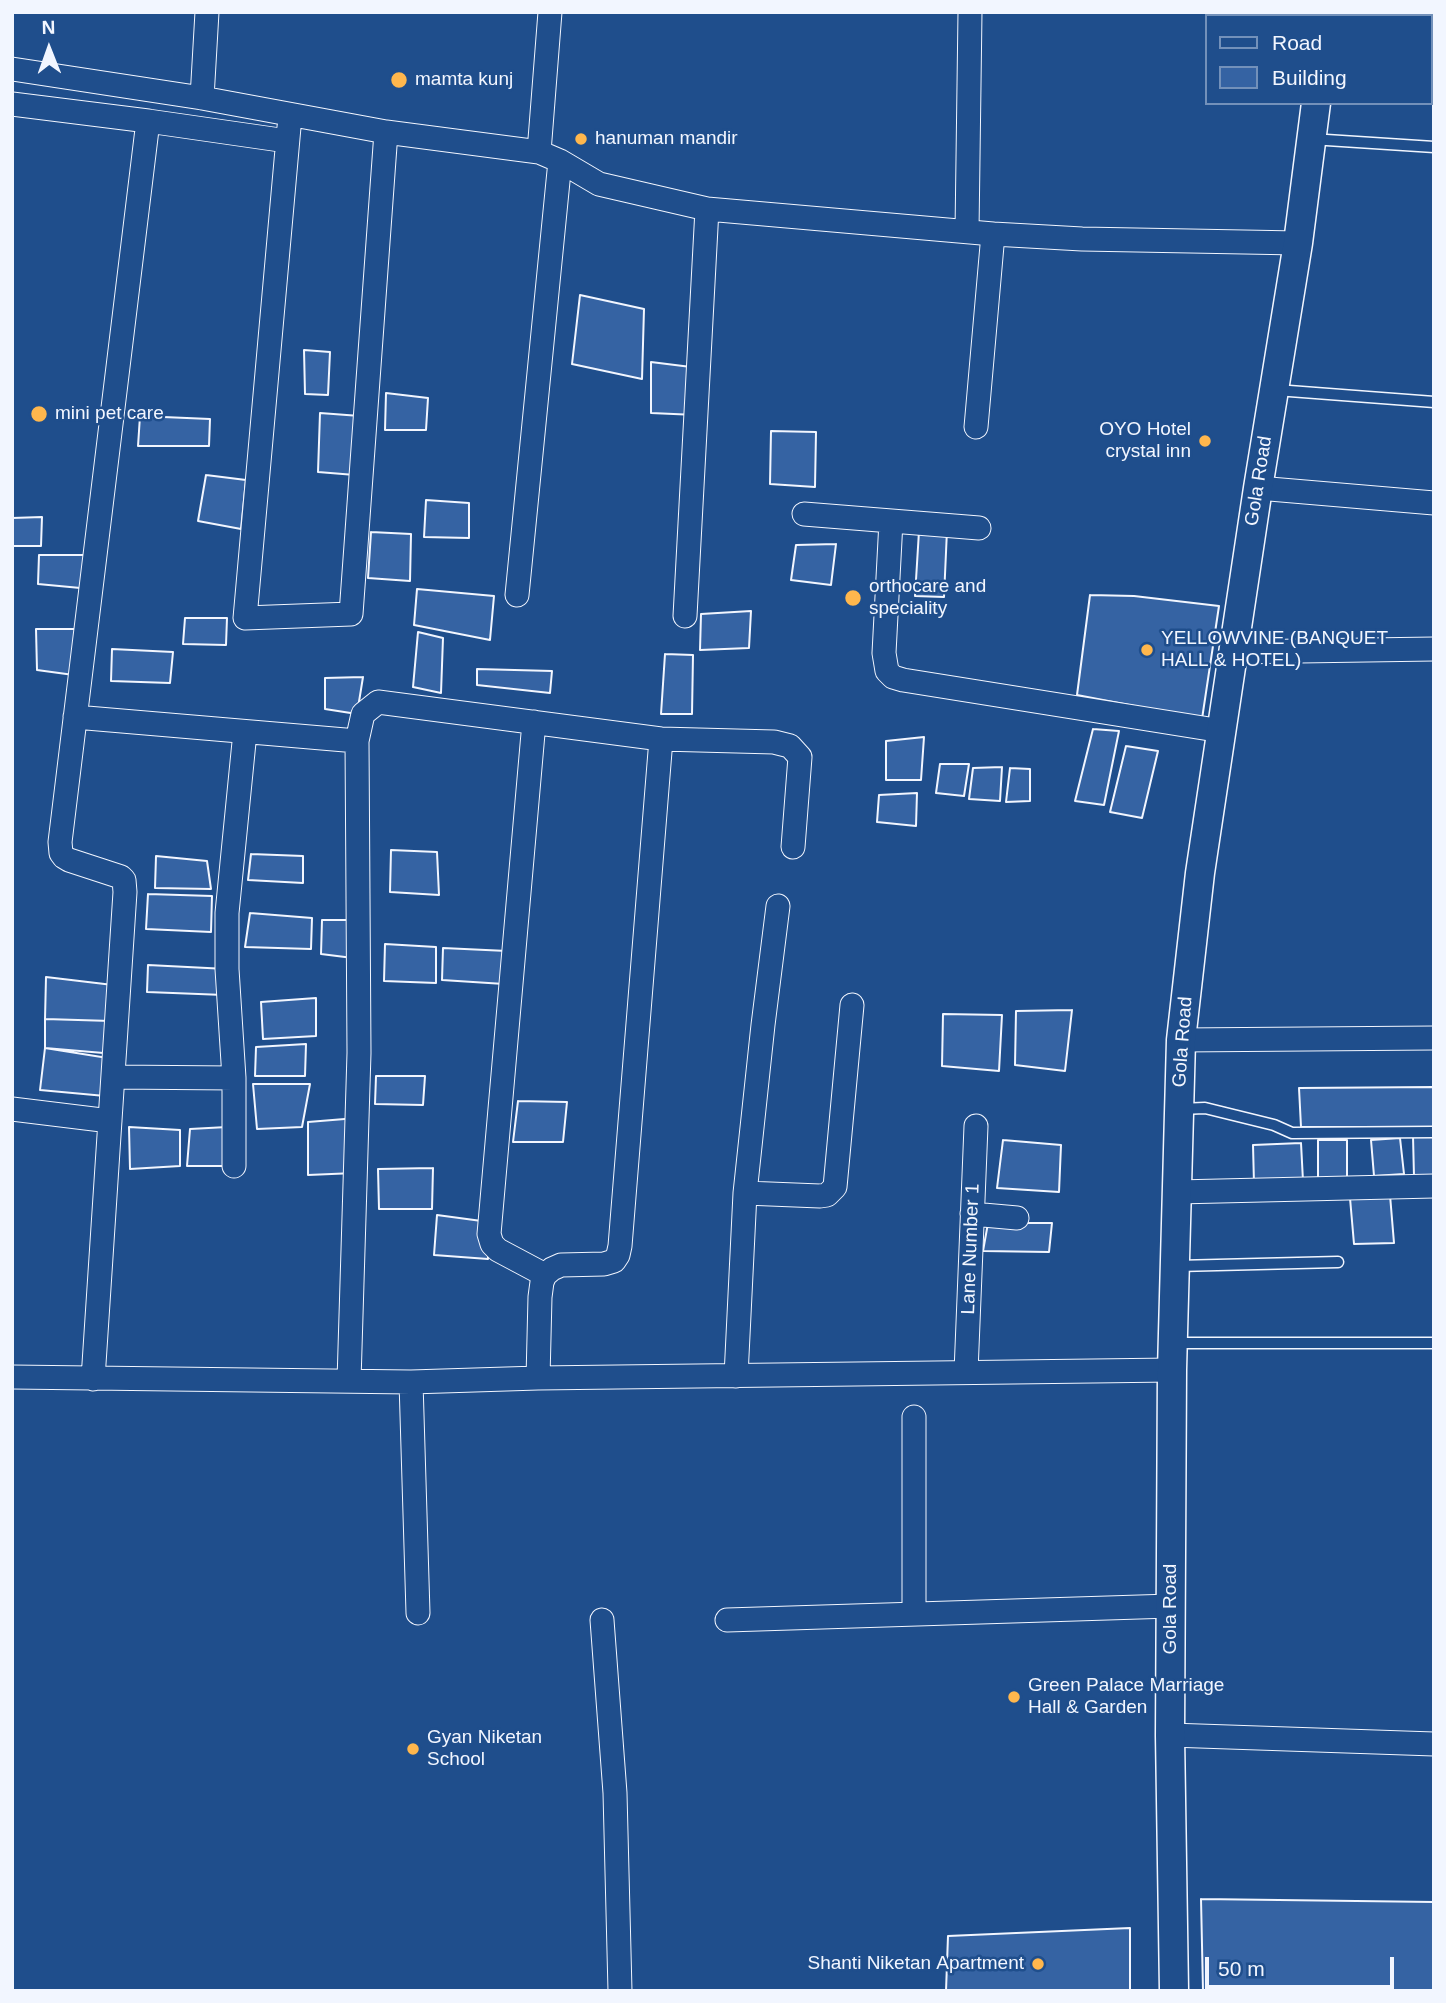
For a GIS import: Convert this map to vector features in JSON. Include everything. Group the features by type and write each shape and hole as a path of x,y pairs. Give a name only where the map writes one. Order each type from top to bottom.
{"street":[{"path":"202,97 207,12"},
{"path":"539,152 550,12"},
{"path":"967,231 970,12"},
{"path":"12,69 202,97 386,132 539,152 599,184 707,209 993,234 1082,239 1298,243"},
{"path":"12,104 287,141"},
{"name":"Gola Road","path":"1174,1991 1170,1735 1174,1266 1181,1040 1200,873 1258,488 1279,390 1316,105"},
{"path":"291,114 245,618 351,614 386,132"},
{"path":"93,1379 125,885 121,877 69,860 61,853 60,842 148,121"},
{"path":"517,595 560,161"},
{"path":"685,616 707,209"},
{"path":"976,427 993,234"},
{"path":"1258,488 1434,503"},
{"path":"804,514 979,528"},
{"path":"891,521 884,653 887,671 892,677 1222,731"},
{"path":"1233,652 1434,649"},
{"path":"349,1381 359,1053 357,741 363,714 378,702 661,739 774,742 790,747 800,757 793,847"},
{"path":"75,718 357,741"},
{"path":"534,722 489,1234 492,1244 498,1250 545,1275"},
{"path":"234,1166 234,1078 227,912 245,732"},
{"path":"538,1378 540,1297 545,1275 561,1265 604,1264 614,1261 620,1246 661,739"},
{"path":"736,1377 745,1193 778,906"},
{"path":"745,1193 820,1196 832,1192 835,1187 852,1006"},
{"path":"1181,1040 1434,1038"},
{"path":"113,1077 234,1078"},
{"path":"12,1109 110,1121"},
{"name":"Lane Number 1","path":"966,1372 975,1126"},
{"path":"1177,1192 1434,1186"},
{"path":"972,1214 1017,1218"},
{"path":"12,1377 411,1382 736,1377 966,1372 1173,1356"},
{"path":"411,1382 418,1613"},
{"path":"914,1417 914,1614"},
{"path":"727,1620 1171,1606"},
{"path":"602,1620 615,1793 620,1991"},
{"path":"1170,1735 1434,1744"}],"lane":[{"path":"1311,139 1434,147"},
{"path":"1279,390 1434,402"},
{"path":"1180,1109 1205,1108 1274,1125 1292,1133 1434,1132"},
{"path":"1174,1266 1338,1262"},
{"path":"1173,1356 1434,1343"}],"building":[{"path":"580,295 644,309 642,379 572,364"},
{"path":"304,350 330,352 328,395 305,394"},
{"path":"651,362 691,367 696,415 651,413"},
{"path":"386,393 428,398 426,430 385,430"},
{"path":"320,413 360,416 355,475 318,472"},
{"path":"140,416 210,419 209,446 138,446"},
{"path":"771,431 816,432 815,487 770,484"},
{"path":"206,475 246,480 241,529 198,521"},
{"path":"426,500 469,503 469,538 424,537"},
{"path":"42,517 41,546 12,546 12,518"},
{"path":"947,530 944,597 915,596 919,531"},
{"path":"371,532 411,534 410,581 368,578"},
{"path":"836,544 831,585 791,580 796,545"},
{"path":"39,555 92,555 91,589 38,584"},
{"path":"417,589 494,596 490,640 414,625"},
{"name":"YELLOWVINE (BANQUET HALL & HOTEL)","path":"1090,595 1134,596 1219,606 1202,719 1077,695"},
{"path":"751,611 749,648 700,650 701,614"},
{"path":"185,618 227,618 226,645 183,644"},
{"path":"36,629 82,629 81,676 37,670"},
{"path":"418,632 443,638 441,693 413,687"},
{"path":"112,649 173,652 170,683 111,681"},
{"path":"665,654 693,655 692,714 661,714"},
{"path":"477,669 552,671 550,693 477,685"},
{"path":"363,677 357,714 325,709 325,678"},
{"path":"1093,729 1119,731 1104,805 1075,801"},
{"path":"924,737 921,780 886,780 886,741"},
{"path":"1126,746 1158,751 1142,818 1110,812"},
{"path":"940,764 969,764 964,796 936,793"},
{"path":"1002,767 1000,801 969,799 973,768"},
{"path":"1010,768 1030,769 1030,801 1006,802"},
{"path":"917,793 916,826 877,822 879,795"},
{"path":"391,850 437,852 439,895 390,892"},
{"path":"251,854 303,856 303,883 248,880"},
{"path":"156,856 207,861 211,889 155,888"},
{"path":"148,894 212,896 211,932 146,929"},
{"path":"250,913 312,918 311,949 245,947"},
{"path":"322,920 358,920 353,958 321,954"},
{"path":"385,944 436,947 436,983 384,981"},
{"path":"443,948 507,951 504,984 442,980"},
{"path":"148,965 227,969 224,995 147,992"},
{"path":"46,977 113,985 111,1021 45,1019"},
{"path":"316,998 316,1036 263,1039 261,1002"},
{"path":"1072,1010 1065,1071 1015,1065 1016,1011"},
{"path":"943,1014 1002,1015 999,1071 942,1066"},
{"path":"45,1019 111,1021 115,1054 45,1048"},
{"path":"306,1044 305,1076 255,1076 256,1047"},
{"path":"45,1048 114,1059 105,1096 40,1090"},
{"path":"376,1076 425,1076 423,1105 375,1104"},
{"path":"253,1084 310,1084 302,1127 257,1129"},
{"path":"1434,1087 1434,1127 1301,1127 1299,1088"},
{"path":"518,1101 567,1102 563,1142 513,1142"},
{"path":"357,1118 355,1173 308,1175 308,1122"},
{"path":"129,1127 180,1130 180,1166 130,1169"},
{"path":"227,1127 234,1166 187,1166 190,1129"},
{"path":"1413,1136 1434,1136 1434,1176 1414,1177"},
{"path":"1400,1138 1404,1174 1374,1176 1371,1140"},
{"path":"1003,1140 1061,1145 1059,1192 997,1188"},
{"path":"1318,1140 1347,1140 1347,1180 1318,1180"},
{"path":"1301,1143 1303,1181 1254,1184 1253,1145"},
{"path":"433,1168 432,1209 379,1209 378,1169"},
{"path":"1390,1195 1394,1243 1354,1244 1350,1198"},
{"path":"437,1215 489,1222 488,1259 434,1255"},
{"path":"988,1223 1052,1223 1049,1252 983,1251"},
{"path":"1201,1899 1434,1902 1434,1991 1203,1991"},
{"name":"Shanti Niketan Apartment","path":"1130,1928 1130,1991 946,1991 948,1936"}],"place":[{"name":"mamta kunj","path":"399,80"},
{"name":"hanuman mandir","path":"581,139"},
{"name":"mini pet care","path":"39,414"},
{"name":"OYO Hotel crystal inn","path":"1205,441"},
{"name":"orthocare and speciality","path":"853,598"},
{"name":"YELLOWVINE (BANQUET HALL & HOTEL)","path":"1147,650"},
{"name":"Green Palace Marriage Hall & Garden","path":"1014,1697"},
{"name":"Gyan Niketan School","path":"413,1749"},
{"name":"Shanti Niketan Apartment","path":"1038,1964"}]}
